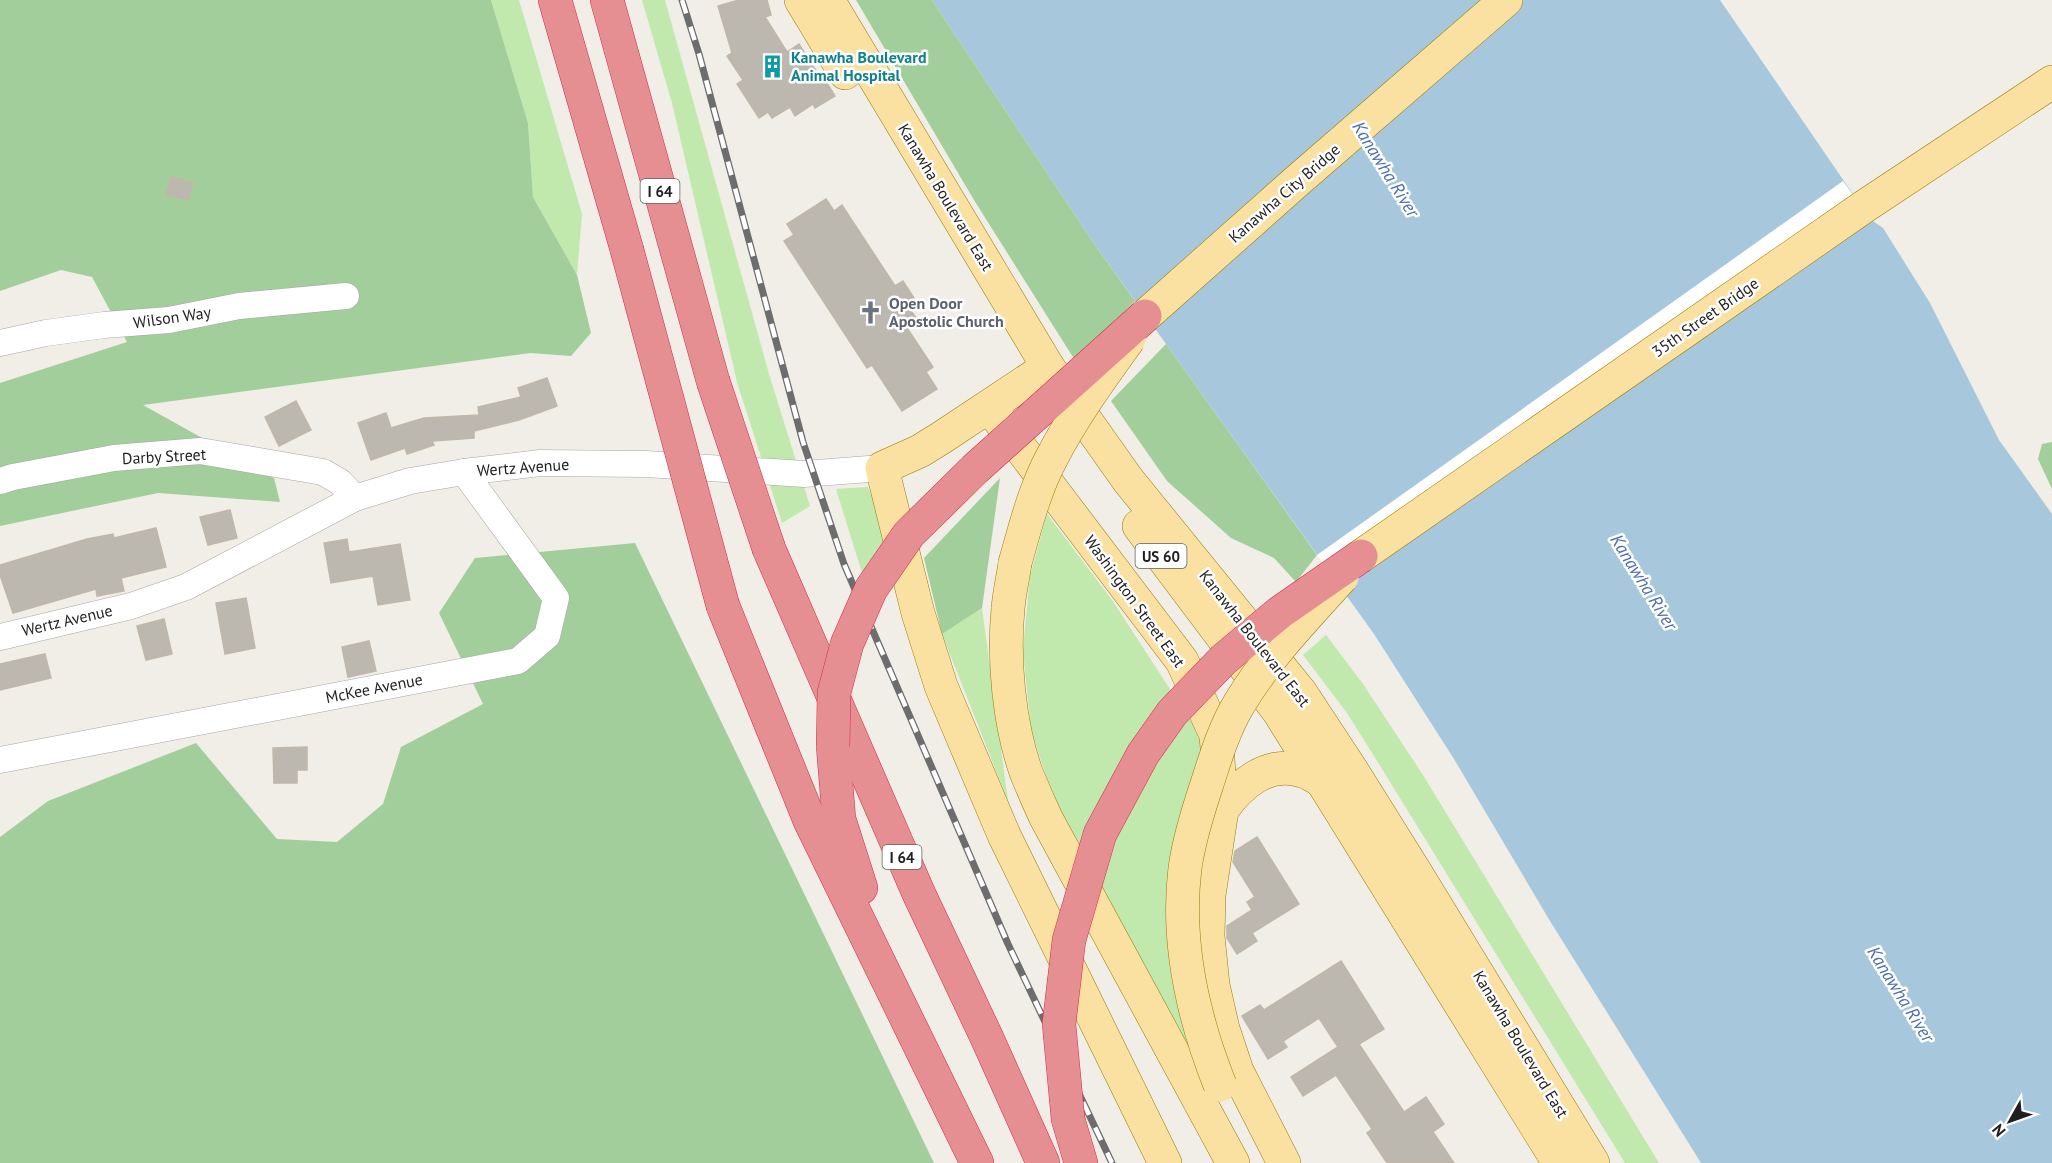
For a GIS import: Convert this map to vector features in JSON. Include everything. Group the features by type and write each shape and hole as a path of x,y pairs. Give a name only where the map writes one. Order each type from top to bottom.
{"highway":[{"path":"555,0 627,250 723,606 810,821 977,1163"},
{"name":"I 64","path":"607,0 713,381 769,549 919,894 1043,1163"},
{"path":"910,1025 866,905 839,819 833,746 834,693 847,644 871,589 909,534 975,469 1145,316"},
{"path":"1081,1163 1068,1119 1059,1024 1069,940 1100,834 1143,754 1172,713 1223,660 1280,613 1361,556"}],"main road":[{"name":"Kanawha Boulevard East","path":"801,0 1041,372 1301,693 1410,863 1593,1163"},
{"name":"Kanawha Boulevard East","path":"828,0 1041,372 1058,420 1279,712 1559,1163"},
{"name":"Kanawha City Bridge","path":"1233,1163 1046,818 1026,770 1014,725 1008,680 1008,608 1015,564 1031,510 1050,461 1072,420 1145,316 1506,0"},
{"name":"35th Street Bridge","path":"1261,1163 1220,1085 1204,1045 1186,959 1183,911 1185,867 1196,819 1222,736 1239,704 1284,640 1361,556 1862,208 2052,82"},
{"name":"Wertz Avenue","path":"882,468 920,451 1041,372"},
{"name":"Washington Street East","path":"990,407 1182,661 1216,735 1222,810 1209,895 1208,936 1213,985 1223,1029 1237,1071 1284,1163"},
{"path":"882,468 918,613 941,686 1004,835 1165,1163"},
{"path":"1222,810 1234,793 1250,779 1265,772 1289,768 1304,771 1323,782"}],"street":[{"name":"Wilson Way","path":"0,343 46,333 104,325 169,320 239,306 346,296"},
{"name":"Darby Street","path":"0,482 13,477 114,458 200,451 323,472 340,482 355,498"},
{"name":"Wertz Avenue","path":"0,637 131,606 186,587 355,498 410,481 540,463 646,464 804,474 882,468"},
{"name":"McKee Avenue","path":"0,760 518,661 547,636 556,598 464,472"}],"green space":[{"path":"0,0 491,0 528,123 533,197 577,275 591,333 571,356 530,353 143,405 274,478 280,502 158,493 0,526 0,383 127,342 92,277 61,270 0,291"},
{"path":"491,0 519,0 582,214 577,275 533,197 528,123"},
{"path":"642,0 665,0 769,374 810,506 782,523 737,382 672,103"},
{"path":"856,0 932,0 1095,245 1135,301 1076,362 974,200"},
{"path":"1166,344 1317,555 1296,582 1274,558 1231,538 1167,481 1111,401"},
{"path":"2052,442 2052,489 2038,459 2042,444"},
{"path":"1000,478 982,608 942,634 924,558"},
{"path":"868,487 891,546 864,579 836,489"},
{"path":"1047,514 1112,600 1207,746 1168,921 1190,1068 1069,845 1031,730 1023,650 1030,576"},
{"path":"635,543 934,1163 0,1163 0,837 48,801 196,743 277,839 337,842 383,804 401,747 483,704 439,613 475,558"},
{"path":"982,608 1008,801 942,634"},
{"path":"1326,635 1363,684 1423,775 1659,1163 1625,1163 1347,713 1303,655"}],"water":[{"name":"Kanawha River","path":"932,0 1720,0 1870,219 1883,228 1930,303 1999,440 2052,514 2052,1163 1701,1163 1550,921 1454,759 1374,634 1095,245"}],"pier":[{"path":"1843,181 1870,219 1370,564 1346,595 1317,555"}],"building":[{"name":"Kanawha Boulevard Animal Hospital","path":"739,0 767,0 771,15 765,17 787,52 799,44 835,96 815,108 813,104 795,116 790,107 772,118 768,112 759,118 737,84 743,80 727,56 732,53 718,6"},
{"path":"171,177 193,183 188,200 166,194"},
{"name":"Open Door Apostolic Church","path":"826,199 834,211 842,205 895,286 903,281 914,298 906,303 918,321 907,328 933,367 926,372 937,389 902,411 872,365 867,368 784,241 794,235 787,224"},
{"path":"547,378 557,406 519,420 474,431 474,438 432,441 434,445 407,454 405,448 371,460 358,423 386,413 391,428 424,418 479,415 478,407 521,397 518,388"},
{"path":"296,401 311,430 279,446 265,417"},
{"path":"230,510 237,538 208,545 200,517"},
{"path":"156,528 166,567 121,578 124,591 97,596 96,589 13,613 0,575 0,565 87,539 113,534 114,538"},
{"path":"347,539 349,552 400,544 410,600 378,605 373,576 331,583 324,543"},
{"path":"246,598 255,648 225,654 216,603"},
{"path":"164,619 172,654 146,660 137,626"},
{"path":"369,641 376,671 348,677 342,647"},
{"path":"45,654 51,678 0,690 0,664"},
{"path":"307,747 307,770 297,770 297,783 274,783 273,748"},
{"path":"1257,837 1299,904 1252,933 1257,941 1237,954 1227,938 1227,926 1252,910 1247,902 1255,897 1233,862 1235,851"},
{"path":"1341,961 1384,1029 1359,1044 1404,1112 1426,1097 1444,1124 1433,1132 1454,1163 1387,1163 1367,1133 1372,1129 1336,1075 1303,1096 1291,1077 1338,1047 1319,1018 1283,1041 1287,1047 1268,1059 1242,1016 1260,1005 1264,1010"}],"railway":[{"path":"682,0 699,54 803,442 844,564 1008,944 1112,1163"}],"place":[{"name":"Kanawha Boulevard Animal Hospital","path":"773,66"},
{"name":"Open Door Apostolic Church","path":"871,312"}]}
